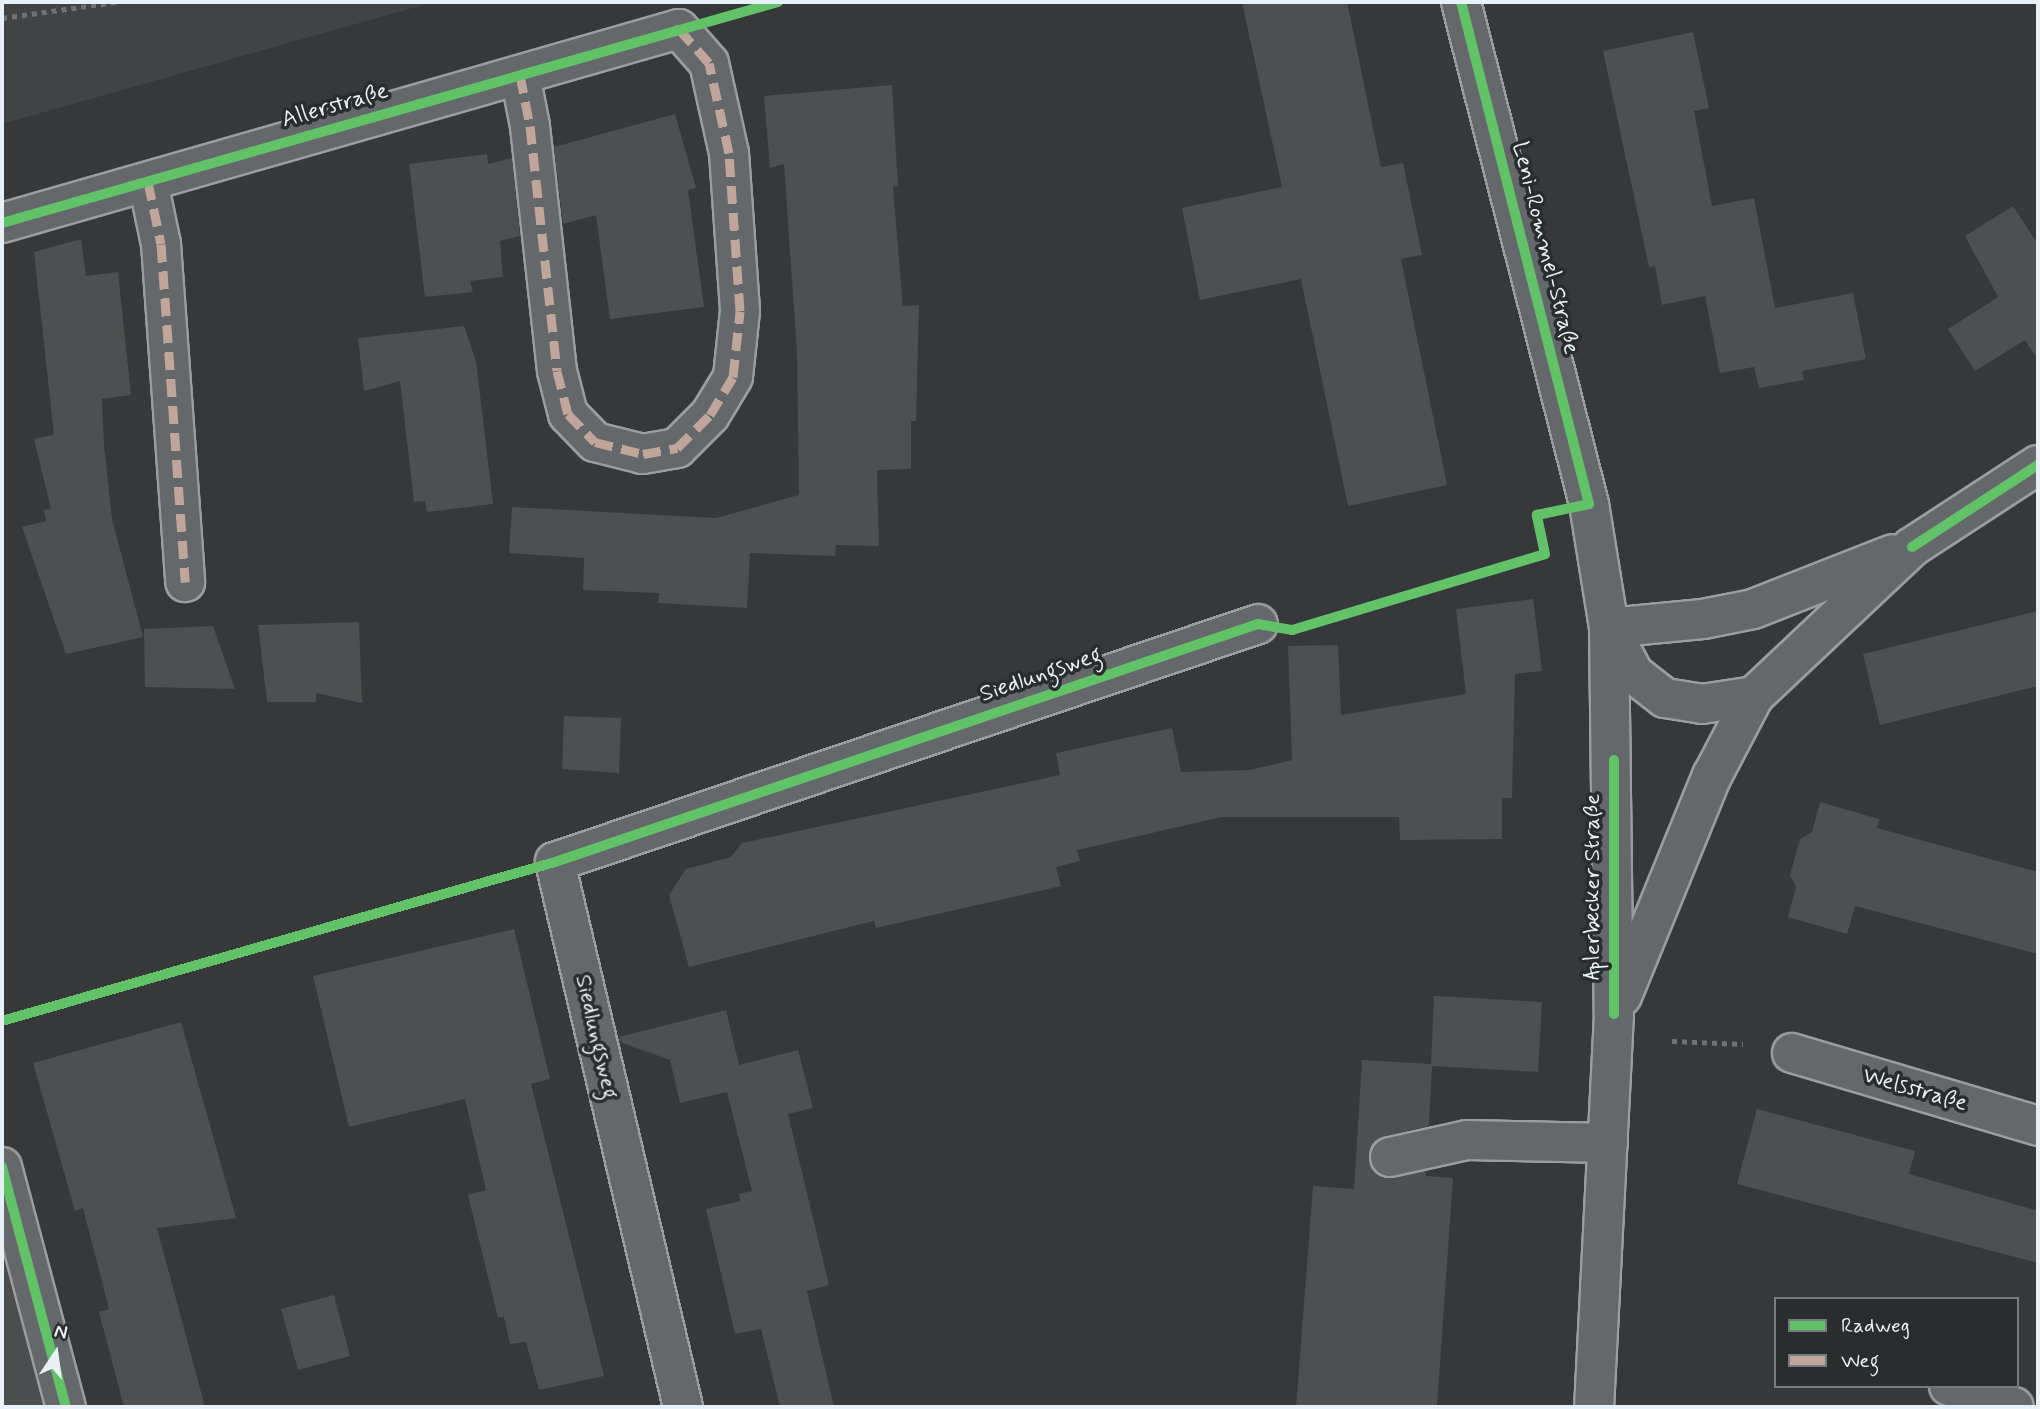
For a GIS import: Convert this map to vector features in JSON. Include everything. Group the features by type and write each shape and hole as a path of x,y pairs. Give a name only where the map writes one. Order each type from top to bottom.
{"street":[{"name":"Leni-Rommel-Straße","path":"1461,2 1589,504 1609,628"},
{"name":"Allerstraße","path":"2,223 679,29 709,63 729,152 740,311 733,377 710,415 677,448 643,454 595,442 568,414 557,371 530,125 520,75"},
{"path":"148,182 161,244 185,582"},
{"name":"Aplerbecker Straße","path":"1614,1014 1712,776 1754,696 1912,547 2038,466"},
{"name":"Aplerbecker Straße","path":"1594,1407 1614,1014 1609,628 1703,620 1752,609 1912,547"},
{"name":"Siedlungsweg","path":"683,1407 555,862 1258,624"},
{"path":"1609,628 1634,674 1665,698 1702,704 1754,696"},
{"name":"Welsstraße","path":"1792,1053 2038,1126"},
{"path":"1390,1157 1467,1140 1608,1143"},
{"path":"2,1167 66,1407"},
{"path":"1955,1388 2014,1407"}],"path":[{"path":"2,18 116,2"},
{"path":"1258,624 1293,630 1545,554"},
{"path":"1672,1041 1744,1044"}],"shaded area":[{"path":"2,2 434,2 2,124"},
{"path":"2,1233 47,1407 2,1407"}],"building":[{"path":"1242,2 1347,2 1381,167 1403,163 1422,255 1401,259 1447,485 1348,506 1301,279 1200,300 1182,208 1282,187"},
{"path":"1693,32 1709,108 1694,111 1712,206 1754,198 1775,308 1853,293 1866,359 1802,371 1804,380 1759,388 1754,367 1720,373 1705,296 1662,305 1655,266 1649,267 1603,51"},
{"path":"892,85 898,186 893,187 903,306 919,305 916,421 911,421 911,469 877,470 879,546 836,545 835,556 750,553 747,608 658,603 659,593 583,590 584,558 509,553 512,507 716,518 799,495 797,353 784,164 770,168 764,96"},
{"path":"675,114 696,188 688,190 704,307 610,319 596,215 563,224 554,147"},
{"path":"487,154 488,164 512,158 520,236 500,241 503,277 470,281 473,292 425,297 409,164"},
{"path":"2013,206 2038,244 2038,360 2025,340 1975,371 1948,329 1998,297 1965,236"},
{"path":"81,239 86,276 118,272 131,395 102,399 104,445 112,519 143,637 66,654 22,527 46,521 44,510 51,509 34,439 54,435 34,252"},
{"path":"464,326 476,361 493,504 427,512 425,501 414,502 400,381 364,391 358,338"},
{"path":"1533,599 1542,671 1515,674 1512,798 1502,798 1502,839 1400,840 1399,817 1222,817 1077,850 1080,861 1056,867 1061,886 876,928 874,921 689,967 669,895 686,869 731,857 742,843 1060,775 1056,753 1172,728 1181,772 1250,770 1292,760 1288,646 1338,645 1341,715 1466,694 1456,609"},
{"path":"2038,611 2038,686 1880,725 1863,654"},
{"path":"359,622 362,703 316,693 316,702 267,702 258,625"},
{"path":"213,626 235,689 145,687 144,629"},
{"path":"564,716 621,718 619,773 562,769"},
{"path":"1820,802 1879,819 1877,828 2038,872 2038,954 1855,906 1847,934 1788,917 1796,887 1790,875 1800,839 1812,832"},
{"path":"514,929 550,1079 531,1084 604,1376 539,1390 526,1342 510,1344 504,1317 498,1318 468,1195 486,1190 465,1099 349,1127 313,976"},
{"path":"1434,996 1542,1002 1538,1072 1432,1066 1429,1126 1385,1136 1369,1151 1369,1162 1383,1178 1426,1171 1426,1176 1453,1178 1437,1407 1296,1407 1313,1186 1354,1189 1362,1060 1431,1064"},
{"path":"726,1010 739,1065 798,1050 813,1108 788,1114 829,1285 807,1291 834,1407 780,1407 761,1329 735,1334 706,1209 740,1201 739,1194 752,1191 727,1092 680,1103 670,1060 620,1042 619,1037"},
{"path":"181,1022 236,1218 157,1228 205,1407 124,1407 99,1312 109,1309 83,1208 75,1211 33,1063"},
{"path":"1757,1109 1915,1151 1909,1174 2038,1211 2038,1263 1737,1184"},
{"path":"334,1295 350,1356 298,1370 281,1309"}],"marked path":[{"path":"520,75 530,126 557,371 568,414 595,442 643,454 677,448 710,415 733,377 740,311 729,153 709,63 679,29 675,30"},
{"path":"148,182 161,244 185,582"}],"cycle path":[{"path":"2,223 778,2"},
{"path":"2,1021 555,862 1258,624 1292,630 1545,554 1537,515 1589,504 1461,2"},
{"path":"1912,547 2038,465"},
{"path":"1614,760 1614,1014"},
{"path":"2,1167 66,1407"}]}
